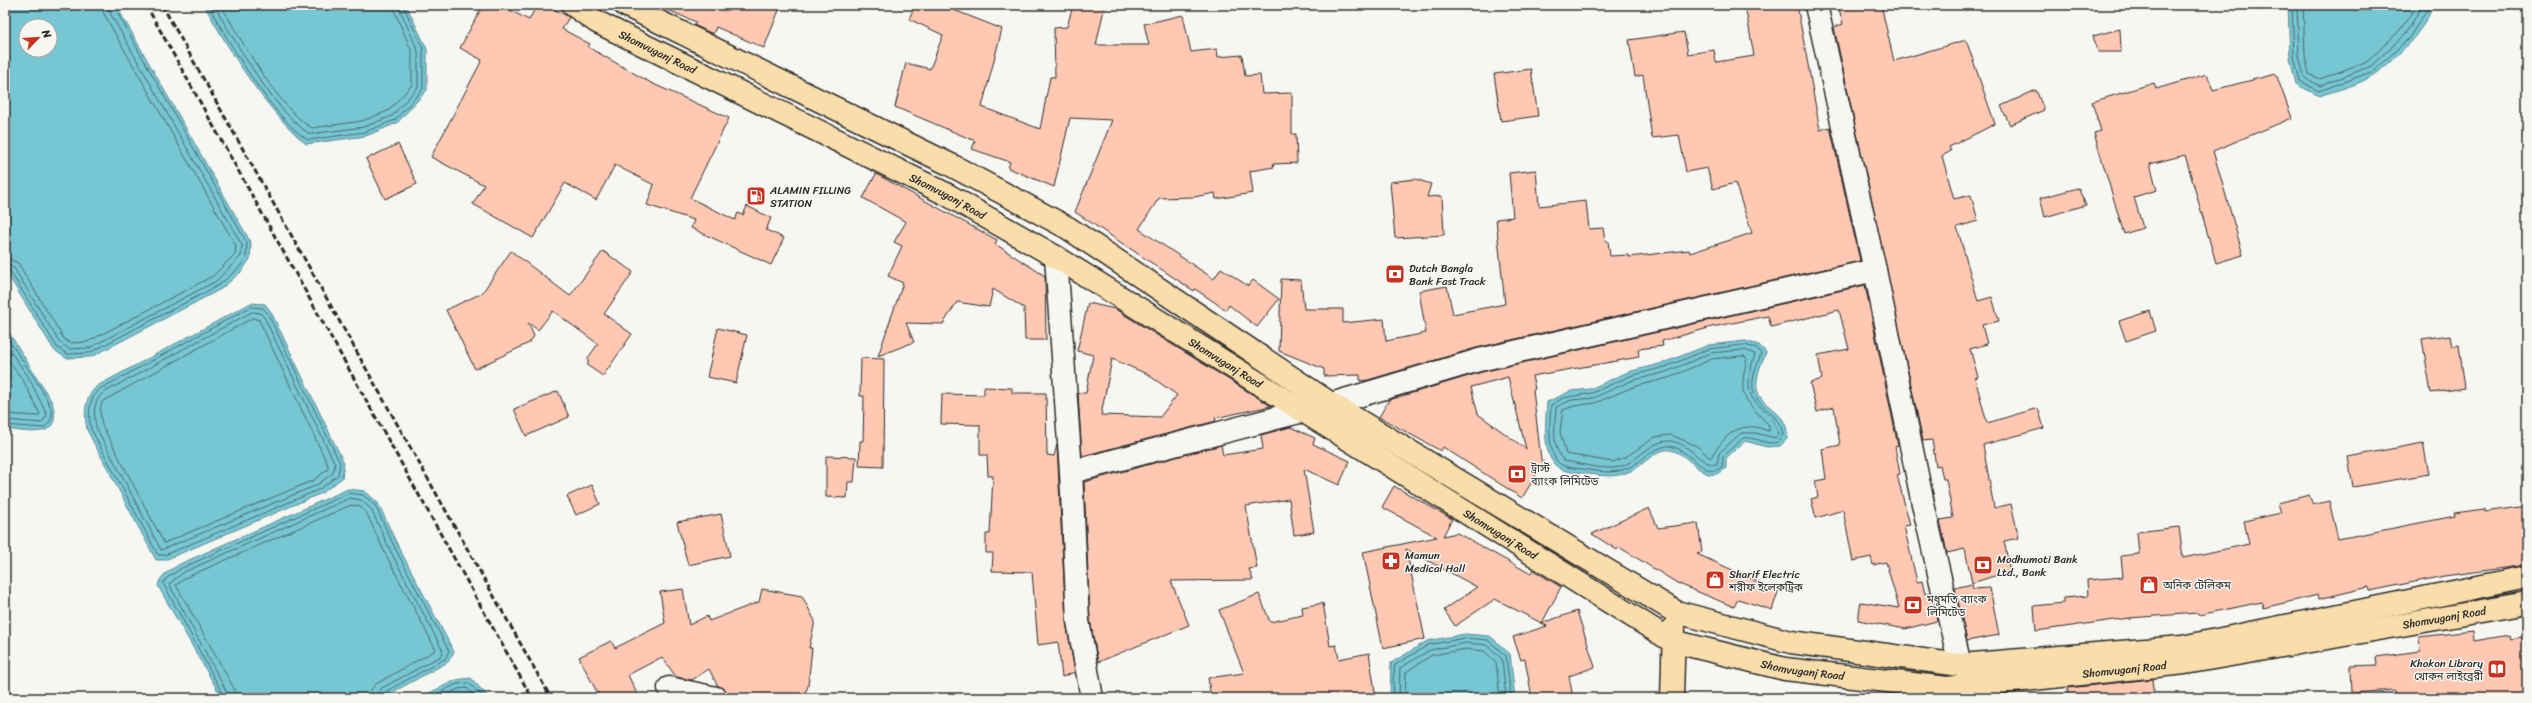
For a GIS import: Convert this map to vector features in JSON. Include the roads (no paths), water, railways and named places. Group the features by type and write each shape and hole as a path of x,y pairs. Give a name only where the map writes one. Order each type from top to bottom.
{"main road":[{"name":"Shomvuganj Road","path":"573,5 604,25 946,194 1056,257 1672,641 1785,669 1948,688 2185,664 2527,603"},
{"name":"Shomvuganj Road","path":"625,5 951,165 1068,228 1331,404 1676,612 1790,642 1960,665 2182,647 2527,577"},
{"path":"1672,698 1672,641 1676,612"}],"street":[{"path":"1816,5 1875,270 1923,504 1960,665"},
{"path":"1056,257 1071,472 1078,621 1092,698"},
{"path":"1331,404 1479,360 1875,270"},
{"path":"1071,472 1303,411"},
{"path":"669,688 716,698"}],"water":[{"path":"5,5 116,5 251,243 250,259 242,271 221,289 91,357 66,358 54,350 5,270"},
{"path":"204,5 406,5 427,49 427,90 397,123 366,136 306,144 290,129 249,79"},
{"path":"2288,5 2432,5 2425,23 2392,61 2363,81 2319,96 2296,84 2290,58"},
{"path":"251,303 265,304 271,312 344,463 342,478 322,493 165,560 156,560 87,430 85,412 87,401 97,386"},
{"path":"5,326 52,402 54,414 53,423 49,428 42,431 34,432 5,429"},
{"path":"1745,341 1759,345 1766,352 1758,375 1757,389 1764,401 1780,416 1784,422 1787,430 1787,439 1780,446 1767,447 1745,441 1726,458 1726,468 1718,473 1711,474 1698,468 1678,452 1670,450 1665,450 1655,454 1637,468 1627,473 1611,476 1569,472 1562,470 1553,463 1549,455 1546,437 1547,402 1571,391 1590,389 1628,372 1663,363 1709,345"},
{"path":"348,489 365,491 378,503 398,546 454,652 448,662 382,698 222,698 158,586 161,578 163,575 180,564"},
{"path":"1465,634 1490,636 1510,654 1515,698 1390,698 1391,663 1427,641"},
{"path":"471,678 489,698 419,698 456,680"}],"railway":[{"path":"146,5 532,698"},
{"path":"162,5 551,698"}],"place":[{"name":"ALAMIN FILLING STATION","path":"756,196"},
{"name":"Dutch Bangla Bank Fast Track","path":"1395,274"},
{"name":"ট্রাস্ট ব্যাংক লিমিটেড","path":"1517,474"},
{"name":"Mamun Medical Hall","path":"1391,561"},
{"name":"Modhumoti Bank Ltd., Bank","path":"1983,565"},
{"name":"Sharif Electric শরীফ ইলেকট্রিক","path":"1715,580"},
{"name":"অনিক টেলিকম","path":"2149,585"},
{"name":"মধুমতি ব্যাংক লিমিটেড","path":"1913,605"},
{"name":"Khokon Library খোকন লাইব্রেরী","path":"2497,669"}]}
